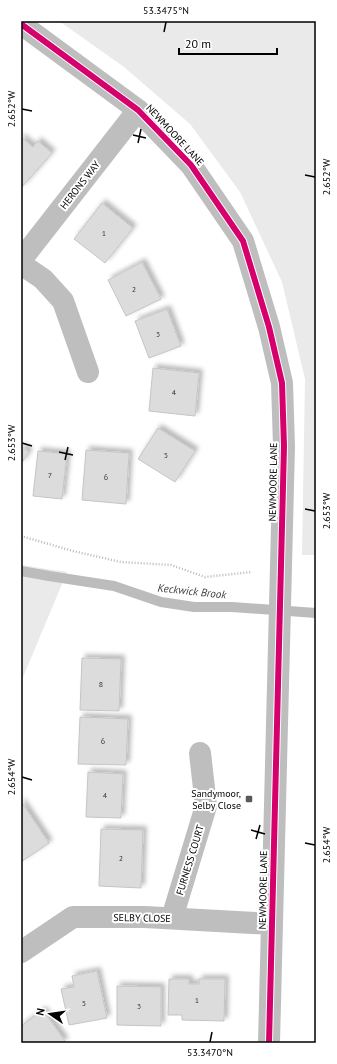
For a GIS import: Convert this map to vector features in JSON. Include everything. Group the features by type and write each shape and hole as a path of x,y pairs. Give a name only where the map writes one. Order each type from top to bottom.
{"street":[{"name":"NEWMOORE LANE","path":"21,24 138,110 191,165 243,241 268,327 282,383 284,446 269,1043"},
{"name":"HERONS WAY","path":"21,260 138,110"},
{"path":"21,264 43,279 63,301 88,372"},
{"name":"FURNESS COURT","path":"172,918 206,806 200,753"},
{"name":"SELBY CLOSE","path":"21,952 73,917 145,917 272,924"}],"path":[{"path":"21,536 73,551 121,562 171,565 205,577 281,579"}],"shaded area":[{"path":"59,21 316,21 316,555 302,555 305,379 282,282 240,192 190,124 124,67"},
{"path":"21,565 67,572 21,682"}],"building":[{"path":"21,137 33,147 38,141 52,153 21,188"},
{"path":"102,203 133,228 105,263 74,239"},
{"path":"142,262 161,299 126,316 108,280"},
{"path":"167,309 181,346 149,358 135,321"},
{"path":"153,368 199,373 195,416 149,411"},
{"path":"158,428 195,451 175,482 138,459"},
{"path":"21,446 29,452 21,464"},
{"path":"86,450 129,453 126,504 82,500"},
{"path":"38,451 67,454 62,499 33,496"},
{"path":"82,658 121,659 119,711 80,710"},
{"path":"80,717 128,719 126,765 78,764"},
{"path":"88,772 123,774 121,818 86,817"},
{"path":"21,801 49,843 21,862"},
{"path":"101,829 143,830 141,888 99,886"},
{"path":"97,971 107,1018 69,1025 61,989 74,987 72,976"},
{"path":"169,979 189,979 189,984 199,984 199,979 225,979 224,1021 182,1020 182,1015 168,1015"},
{"path":"117,986 161,987 161,1026 117,1025"},
{"path":"43,1010 65,1041 62,1043 21,1043 21,1026"}],"waterway":[{"name":"Keckwick Brook","path":"21,571 114,586 161,602 194,607 232,607 316,613"}],"cycle path":[{"path":"21,24 138,110 191,165 243,241 269,327 282,383 284,446 269,1043"}],"place":[{"name":"Sandymoor, Selby Close","path":"249,799"}]}
